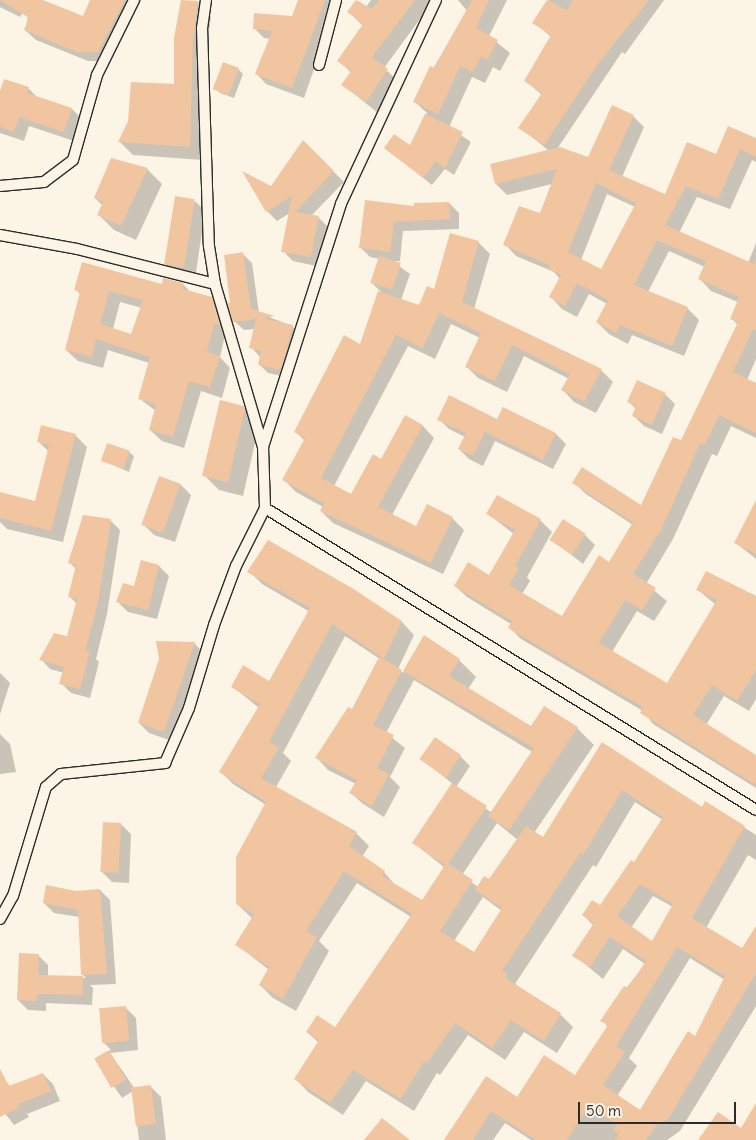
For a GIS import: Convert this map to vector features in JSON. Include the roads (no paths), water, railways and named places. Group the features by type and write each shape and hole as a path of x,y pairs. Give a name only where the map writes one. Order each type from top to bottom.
{"lane":[{"path":"0,186 44,182 73,160 97,75 134,0"},
{"path":"0,919 13,896 46,788 61,774 165,763 189,708 233,575 265,508 263,448 215,284 209,246 202,28 206,0"},
{"path":"319,65 336,0"},
{"path":"263,448 342,204 436,0"},
{"path":"0,235 77,249 215,284"},
{"path":"265,508 756,810"}]}
